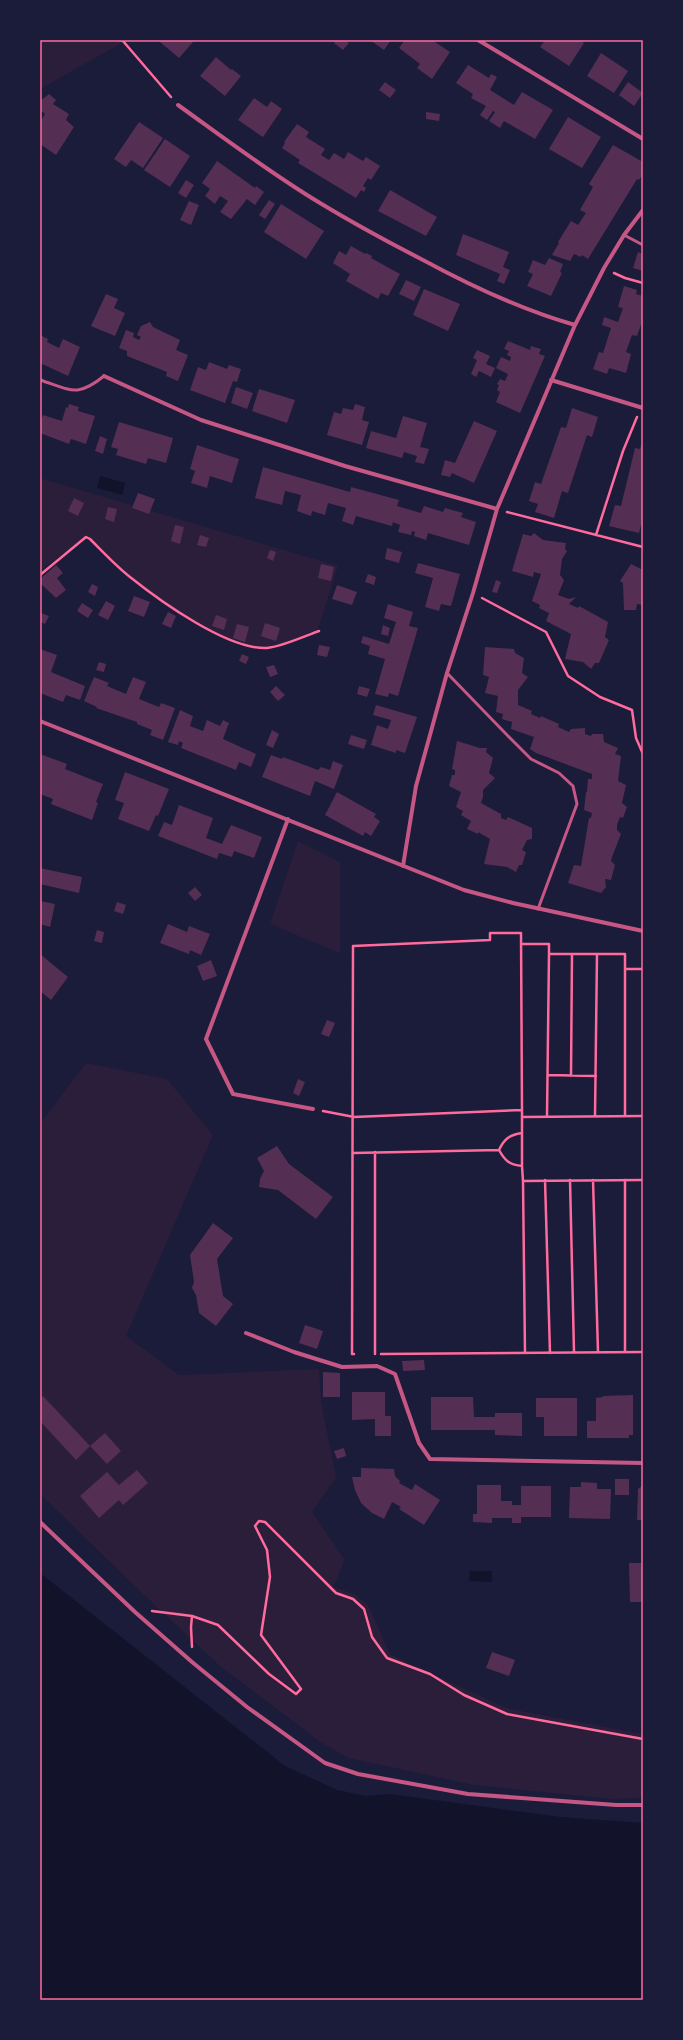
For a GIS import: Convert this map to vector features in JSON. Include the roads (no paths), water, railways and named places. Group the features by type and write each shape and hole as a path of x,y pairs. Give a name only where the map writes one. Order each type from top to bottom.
{"street":[{"path":"478,40 643,139"},
{"path":"178,106 320,203 404,250 455,277 506,300 545,316 575,325"},
{"path":"403,866 416,786 447,673 473,593 497,509 575,325 604,268 624,235 643,210"},
{"path":"104,376 202,420 345,466 497,509"},
{"path":"551,380 643,408"},
{"path":"40,720 464,890 643,931"},
{"path":"288,819 206,1039 233,1094 313,1109"},
{"path":"246,1333 294,1352 342,1367 377,1366 395,1374 419,1443 430,1459 643,1464"},
{"path":"40,1522 135,1612 192,1662 247,1707 325,1763 358,1774 468,1794 616,1805 643,1805"}],"lane":[{"path":"624,235 643,245"},
{"path":"40,380 75,391 90,388 104,376"},
{"path":"447,673 509,738 532,758 559,773 573,786 577,804 538,908"}]}
